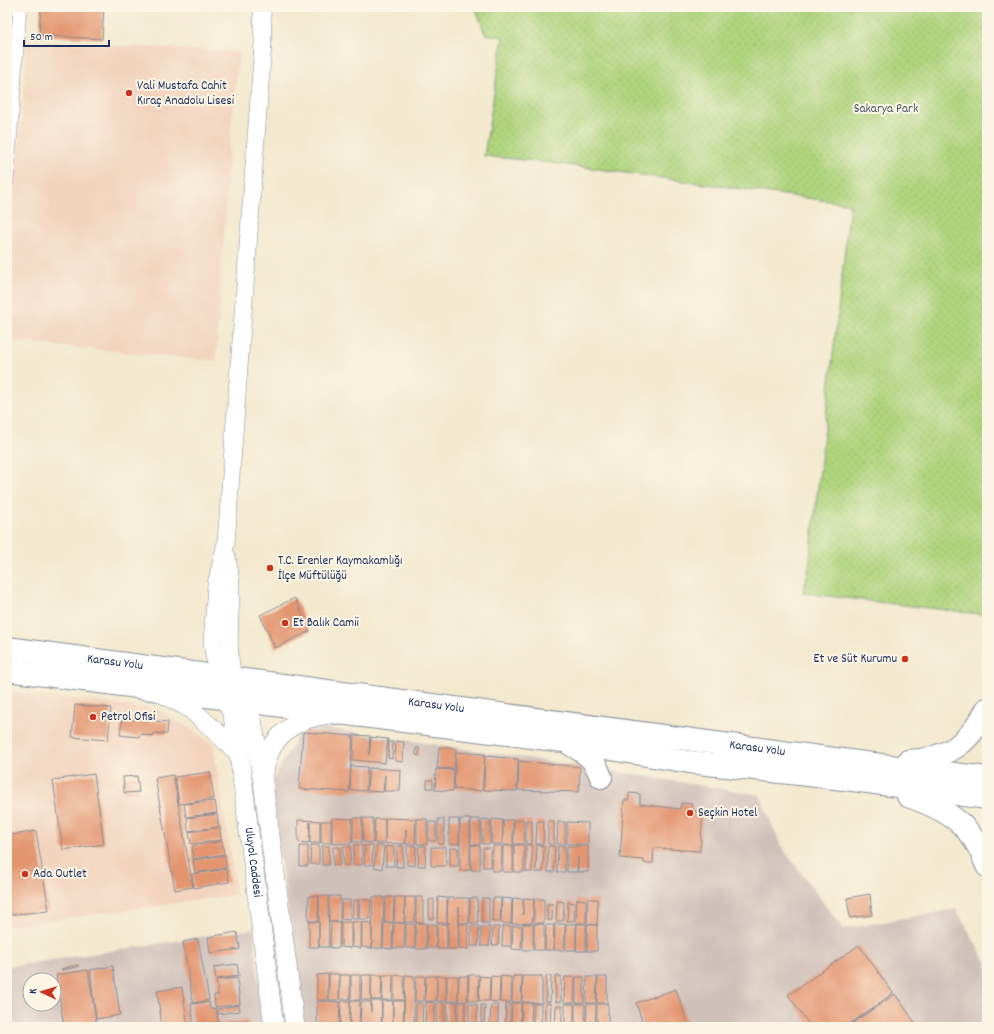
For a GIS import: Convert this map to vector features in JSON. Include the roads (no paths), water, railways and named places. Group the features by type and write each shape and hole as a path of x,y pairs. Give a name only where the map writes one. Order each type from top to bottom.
{"highway":[{"name":"Karasu Yolu","path":"7,648 225,676 859,772"},
{"name":"Karasu Yolu","path":"7,670 563,741 689,762 859,772"},
{"path":"859,772 926,759 950,751 973,733 987,709"},
{"path":"563,741 586,753 596,763 601,777"},
{"path":"859,772 987,778"},
{"path":"859,772 987,798"},
{"path":"859,772 945,811 968,830 977,842 987,866"}],"main road":[{"path":"225,676 234,700"},
{"path":"154,688 191,709 239,753"},
{"name":"Uluyol Caddesi","path":"234,700 233,716 258,894 274,1027"},
{"name":"Uluyol Caddesi","path":"234,700 252,720 263,782 295,1027"},
{"path":"263,782 264,767 272,746 284,730 307,719 340,713"},
{"path":"258,894 269,894 271,899 278,952 289,984"}],"street":[{"path":"7,181 20,7"},
{"path":"225,676 230,662 228,632 231,584 226,549 263,44 262,7"},
{"path":"263,44 272,7"}],"place":[{"name":"Vali Mustafa Cahit Kıraç Anadolu Lisesi","path":"129,93"},
{"name":"T.C. Erenler Kaymakamlığı İlçe Müftülüğü","path":"270,568"},
{"name":"Et Balık Camii","path":"285,623"},
{"name":"Et ve Süt Kurumu","path":"905,659"},
{"name":"Petrol Ofisi","path":"93,717"},
{"name":"Seçkin Hotel","path":"690,813"},
{"name":"Ada Outlet","path":"25,874"}],"park label":[{"name":"Sakarya Park","path":"886,109"}]}
